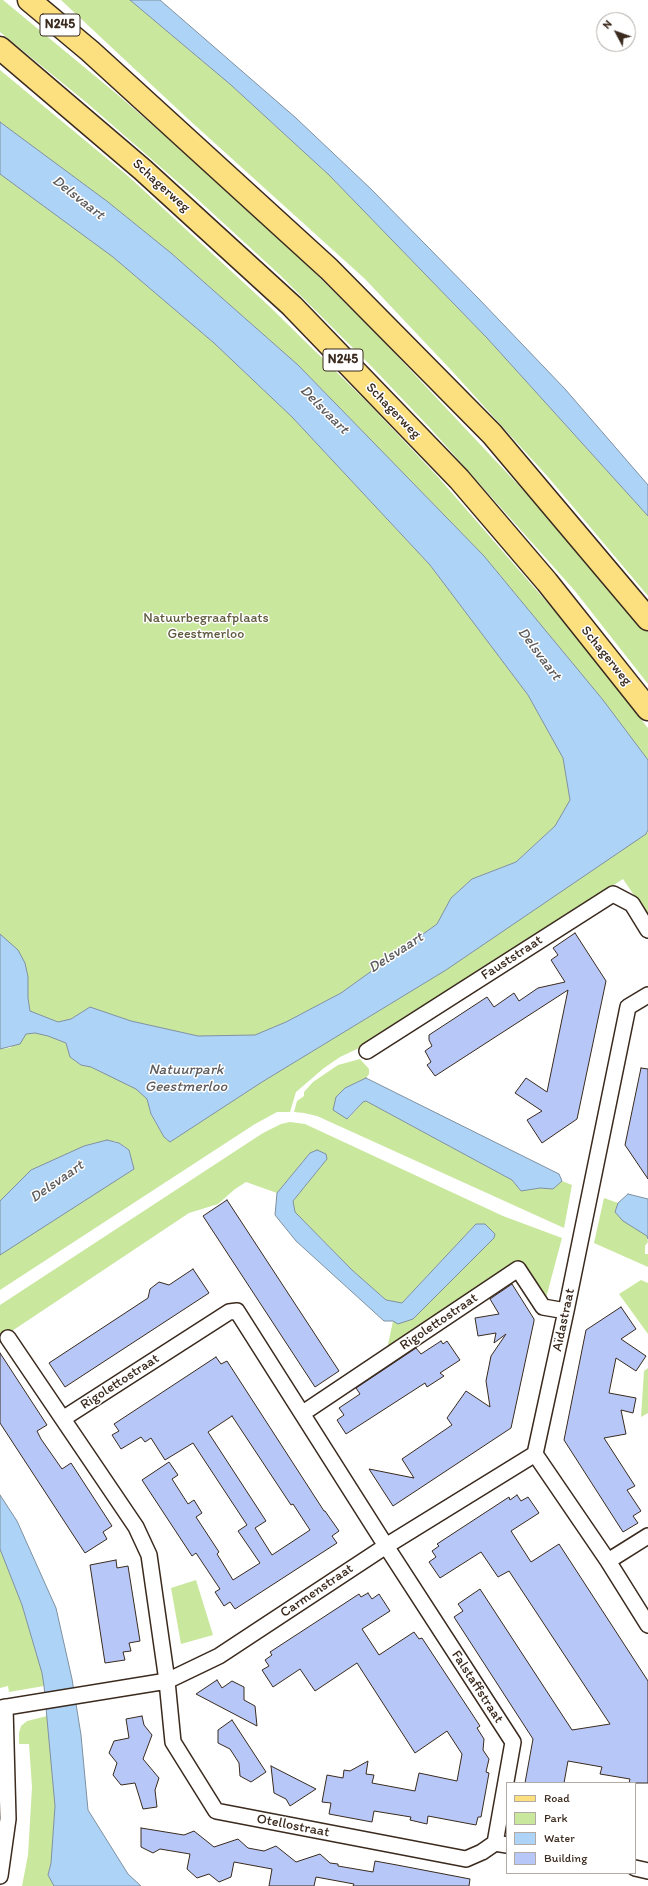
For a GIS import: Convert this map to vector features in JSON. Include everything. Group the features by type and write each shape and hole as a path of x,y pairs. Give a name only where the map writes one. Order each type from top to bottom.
{"main road":[{"name":"N245","path":"29,0 90,51 329,268 492,434 648,619"},
{"name":"Schagerweg","path":"0,48 143,170 292,306 459,479 547,582 648,709"}],"street":[{"name":"Fauststraat","path":"367,1051 613,894 632,904 648,930"},
{"name":"Aïdastraat","path":"535,1454 628,1008 648,995"},
{"name":"Rigolettostraat","path":"303,1413 518,1269 543,1307 566,1311"},
{"name":"Rigolettostraat","path":"64,1418 229,1312 237,1311 386,1546"},
{"path":"8,1338 64,1418 136,1527 149,1555 167,1681"},
{"name":"Carmenstraat","path":"2,1708 167,1681 219,1656 386,1546 535,1454"},
{"path":"535,1454 608,1561 648,1624"},
{"path":"608,1561 648,1536"},
{"name":"Falstaffstraat","path":"386,1546 513,1742 508,1782"},
{"name":"Otellostraat","path":"167,1681 173,1742 216,1811 466,1859 501,1844"},
{"path":"0,1876 8,1819 2,1708"},
{"name":"Falstaffstraat","path":"501,1844 506,1802"},
{"path":"636,1868 648,1871"}],"green space":[{"path":"0,0 3,0 118,95 268,226 384,342 586,557 648,632 648,684 575,591 430,428 373,368 281,276 195,197 87,103 0,32"},
{"path":"61,0 130,0 231,85 329,175 487,338 648,516 648,596 548,477 451,370 365,279 187,118"},
{"path":"0,70 128,176 269,306 366,401 439,478 558,615 648,728 648,760 603,700 484,556 298,365 171,253 108,202 0,122"},
{"name":"Natuurbegraafplaats Geestmerloo","path":"0,174 113,257 214,343 292,417 430,565 528,695 563,758 570,800 555,826 516,862 472,879 451,898 437,924 341,993 286,1022 255,1035 198,1036 131,1021 90,1007 71,1019 58,1022 30,1011 28,998 28,977 0,934"},
{"path":"648,832 648,916 623,879 370,1043 340,1057 324,1068 296,1092 290,1112 277,1112 255,1124 0,1290 0,1254 134,1169 129,1150 124,1146 115,1141 94,1143 31,1170 0,1201 0,1049 10,1048 26,1034 35,1033 66,1043 70,1057 81,1065 91,1067 136,1088 147,1099 151,1115 164,1137 170,1142 262,1082 446,970"},
{"path":"360,1059 369,1069 369,1074 366,1078 345,1088 349,1118 363,1102 366,1101 512,1180 521,1191 540,1188 553,1189 562,1181 572,1185 564,1228 317,1116 294,1112 297,1101 304,1096 304,1092 313,1082 338,1065"},
{"path":"290,1122 305,1124 503,1216 562,1238 545,1300 519,1264 387,1349 393,1321 413,1319 494,1238 495,1234 485,1224 476,1224 402,1303 386,1300 352,1270 295,1212 293,1201 327,1159 310,1153 277,1193 246,1182 235,1189 218,1204 189,1213 0,1339 0,1305 263,1133 281,1124"},
{"path":"604,1198 618,1203 615,1212 647,1236 648,1242 645,1246 645,1254 648,1254 648,1267 594,1243"},
{"path":"641,1280 648,1283 648,1334 619,1294"},
{"path":"648,1368 648,1413 641,1417 644,1371"},
{"path":"0,1549 22,1605 42,1673 44,1686 9,1692 8,1686 0,1688"},
{"path":"196,1580 213,1635 181,1644 171,1588"},
{"path":"47,1716 55,1806 51,1863 48,1875 54,1886 22,1886 28,1855 32,1787 29,1744 19,1744 19,1733 21,1726 27,1721"}],"water":[{"path":"130,0 160,0 296,118 371,189 565,389 648,485 648,516 487,338 329,175 231,85"},
{"name":"Natuurpark Geestmerloo","path":"0,122 108,202 171,253 298,365 484,556 603,700 648,760 648,830 646,834 446,970 262,1082 170,1142 164,1137 151,1114 147,1099 136,1089 91,1067 81,1065 70,1057 66,1043 35,1033 26,1034 20,1044 0,1049 0,934 18,950 25,963 28,977 28,998 30,1011 58,1022 71,1019 90,1007 131,1021 198,1036 255,1035 286,1022 341,993 437,924 451,898 472,879 516,862 555,826 570,800 563,758 528,695 430,565 292,417 214,343 113,257 0,174"},
{"path":"366,1078 559,1174 562,1181 553,1189 540,1188 521,1191 512,1180 366,1101 363,1102 347,1119 333,1110 336,1097 345,1088"},
{"name":"Delsvaart","path":"107,1140 119,1143 129,1150 134,1169 0,1255 0,1201 31,1170 84,1146"},
{"path":"317,1150 326,1154 327,1159 293,1201 295,1212 352,1270 386,1300 402,1303 476,1224 485,1224 495,1234 494,1238 413,1319 398,1324 393,1321 384,1321 296,1241 275,1215 277,1193 310,1153"},
{"path":"628,1194 648,1199 648,1239 647,1236 623,1221 615,1212 618,1203"},
{"path":"0,1495 17,1521 56,1608 72,1679 81,1735 88,1810 128,1874 141,1886 54,1886 48,1875 51,1863 55,1806 44,1686 42,1673 22,1605 0,1549"}],"building":[{"path":"575,933 606,981 577,1119 542,1143 527,1120 542,1111 515,1093 526,1078 547,1092 568,990 435,1076 427,1065 431,1062 425,1051 432,1046 429,1040 429,1035 487,997 494,1007 514,993 519,1001 538,988 565,982 551,960 558,955 553,948"},
{"path":"641,1068 648,1069 648,1179 625,1145"},
{"path":"227,1200 339,1371 315,1387 203,1216"},
{"path":"193,1269 209,1293 65,1387 49,1363 148,1298 150,1289 159,1282 169,1285"},
{"path":"512,1284 534,1321 511,1428 393,1506 369,1469 414,1478 402,1459 452,1425 447,1418 466,1391 490,1407 486,1381 491,1356 506,1334 494,1343 496,1333 478,1336 475,1318 499,1314 490,1299"},
{"path":"621,1307 636,1329 621,1339 646,1356 636,1371 616,1358 609,1393 636,1398 633,1413 621,1410 626,1434 604,1438 635,1486 627,1490 641,1511 633,1516 638,1523 623,1532 564,1440 586,1330"},
{"path":"441,1341 443,1344 447,1341 460,1360 440,1373 444,1376 427,1387 425,1383 346,1434 337,1420 344,1415 339,1408 360,1394 356,1388 416,1348 421,1354"},
{"path":"0,1353 47,1425 37,1431 41,1439 62,1469 71,1463 112,1526 103,1532 107,1539 85,1553 0,1423"},
{"path":"216,1357 221,1364 227,1361 324,1511 339,1531 332,1536 337,1543 235,1609 230,1602 224,1606 215,1592 220,1589 196,1553 192,1556 142,1480 169,1462 178,1475 172,1479 188,1504 194,1500 202,1513 196,1517 219,1552 217,1554 233,1580 260,1563 238,1531 247,1525 193,1443 165,1460 151,1438 145,1442 141,1437 121,1449 112,1435 119,1431 114,1424","holes":["232,1416 291,1505 293,1504 310,1530 272,1555 255,1528 266,1521 208,1432"]},
{"path":"517,1495 521,1501 528,1497 539,1513 511,1531 531,1562 559,1544 648,1681 648,1783 629,1782 630,1779 600,1774 602,1767 568,1761 564,1782 525,1782 533,1739 454,1617 463,1611 458,1604 480,1589 572,1730 610,1724 509,1571 498,1577 481,1552 440,1578 429,1562 436,1557 432,1551 439,1546 437,1544 509,1497 510,1500"},
{"path":"116,1560 117,1568 128,1566 140,1641 129,1643 131,1651 123,1652 125,1660 105,1663 90,1565"},
{"path":"368,1593 372,1599 379,1594 390,1611 362,1629 379,1655 414,1632 419,1639 422,1638 480,1726 477,1728 484,1739 483,1750 489,1759 486,1772 489,1773 481,1817 478,1817 476,1825 428,1816 427,1824 410,1820 411,1817 374,1811 372,1822 329,1814 331,1803 322,1802 327,1775 343,1778 344,1770 350,1771 368,1761 366,1774 374,1775 372,1783 415,1791 419,1773 457,1781 462,1754 447,1731 415,1753 357,1663 315,1691 300,1669 273,1687 262,1670 269,1666 265,1660 272,1655 270,1652 359,1594 361,1597"},
{"path":"217,1680 222,1688 232,1681 244,1687 244,1700 255,1706 257,1726 196,1694"},
{"path":"142,1716 144,1725 152,1735 143,1759 159,1778 155,1790 157,1807 143,1809 135,1783 121,1785 113,1775 117,1763 109,1753 114,1741 129,1738 126,1719"},
{"path":"232,1720 266,1772 251,1782 240,1776 239,1763 230,1749 218,1743 218,1730"},
{"path":"271,1766 316,1789 290,1806 286,1799 274,1793"},
{"path":"141,1828 184,1835 194,1831 214,1847 238,1839 248,1848 264,1851 276,1846 296,1862 320,1854 330,1863 338,1864 338,1866 373,1872 375,1861 470,1879 469,1886 353,1886 354,1884 316,1877 314,1886 269,1886 272,1869 234,1862 231,1877 219,1882 209,1874 197,1878 187,1869 190,1854 160,1849 153,1853 141,1847"}]}
